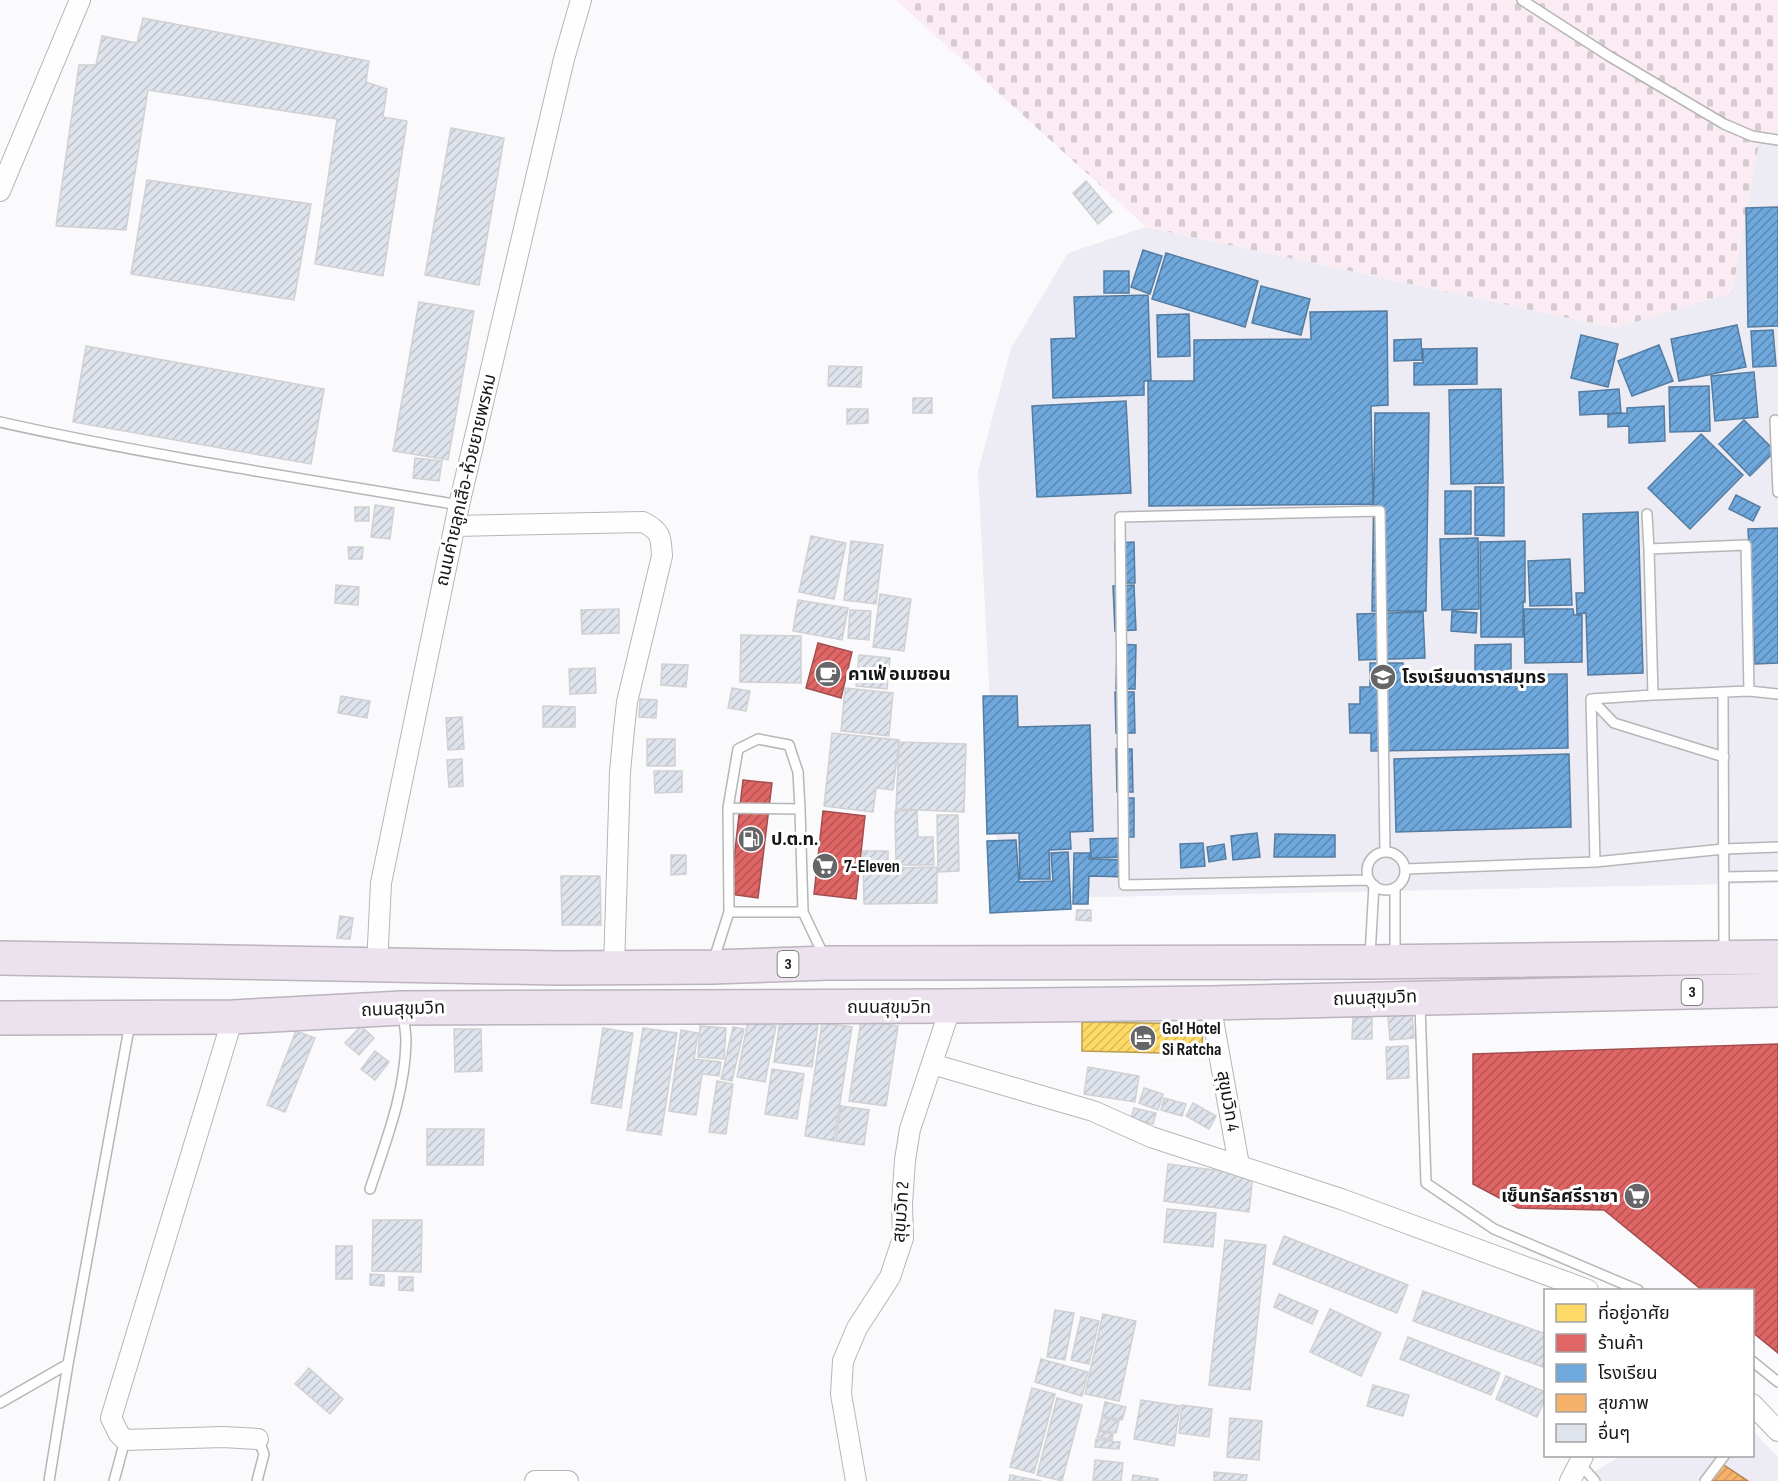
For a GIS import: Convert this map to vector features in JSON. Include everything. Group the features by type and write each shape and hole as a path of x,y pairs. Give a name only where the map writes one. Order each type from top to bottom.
{"highway":[{"path":"1734,958 1778,946"},
{"name":"ถนนสุขุมวิท","path":"0,958 614,968 828,963 1382,962 1778,957"},
{"name":"ถนนสุขุมวิท","path":"0,1018 233,1017 402,1008 1210,1003 1778,990"}],"street":[{"path":"0,191 80,0"},
{"name":"ถนนค่ายลูกเสึอ-ห้วยยายพรหม","path":"377,965 381,883 454,526 564,59 581,0"},
{"path":"454,526 643,522 658,532 661,540 662,556 627,702 624,729 620,772 614,968"},
{"name":"สุขุมวิท 4","path":"1210,1003 1239,1165"},
{"name":"สุขุมวิท 2","path":"856,1481 840,1394 843,1361 857,1328 890,1277 903,1238 902,1204 910,1129 951,1006"},
{"path":"233,1017 111,1418 119,1434 125,1440 223,1437 258,1439"},
{"path":"932,1064 1093,1111 1151,1137 1341,1199 1585,1289"},
{"path":"1754,1410 1778,1431"},
{"path":"1570,1481 1581,1460"},
{"path":"535,1481 568,1481"}],"lane":[{"path":"1522,0 1609,56 1724,124 1752,136 1778,140"},
{"path":"1775,420 1778,492"},
{"path":"0,422 216,464 459,505"},
{"path":"1382,962 1372,883 1367,872 1368,865 1377,854 1392,853 1399,856 1405,869 1405,877 1395,888 1388,890 1380,889 1372,883 1124,885 1120,517 1380,511 1385,852"},
{"path":"1647,514 1653,695"},
{"path":"1649,549 1746,545 1749,691"},
{"path":"1591,699 1749,691 1778,694"},
{"path":"1723,693 1724,877 1734,958"},
{"path":"1591,699 1614,723 1724,757"},
{"path":"1591,699 1595,862"},
{"path":"712,966 729,912 728,808 738,749 758,739 789,745 798,772 803,912 828,963"},
{"path":"728,808 800,809"},
{"path":"1405,869 1595,862 1725,849 1778,847"},
{"path":"1724,877 1778,876"},
{"path":"1382,962 1395,888"},
{"path":"729,912 803,912"},
{"path":"1419,997 1425,1183 1494,1229 1636,1289"},
{"path":"370,1189 398,1105 406,1040 402,1008"},
{"path":"49,1481 131,1018"},
{"path":"1754,1363 1778,1382"},
{"path":"0,1403 68,1364"},
{"path":"257,1481 264,1454 258,1439"},
{"path":"114,1481 125,1440"},
{"path":"1705,1481 1723,1457"},
{"path":"1581,1460 1595,1481"}],"shaded area":[{"name":"โรงเรียนดาราสมุทร","path":"1760,136 1778,139 1778,883 1000,899 978,471 1011,348 1068,253 1146,227 1615,328"},
{"path":"1754,1432 1778,1457 1778,1481 1588,1481 1592,1473 1619,1457 1754,1457"}],"green space":[{"path":"896,0 1778,0 1778,139 1760,137 1732,293 1615,328 1146,227"}],"building: ที่อยู่อาศัย":[{"name":"Go! Hotel Si Ratcha","path":"1082,1022 1203,1024 1202,1054 1082,1051"}],"building: ร้านค้า":[{"path":"818,643 852,652 841,698 806,688"},
{"name":"ป.ต.ท.","path":"743,780 772,783 758,898 730,894"},
{"path":"823,811 865,816 856,899 814,894"},
{"name":"เซ็นทรัลศรีราชา","path":"1778,1044 1778,1353 1754,1334 1754,1289 1701,1289 1604,1210 1518,1208 1473,1184 1473,1054"}],"building: โรงเรียน":[{"path":"1778,207 1778,326 1748,327 1746,208"},
{"path":"1143,250 1162,256 1150,294 1131,287"},
{"path":"1166,253 1258,281 1245,327 1152,299"},
{"path":"1104,271 1129,271 1129,293 1104,293"},
{"path":"1261,286 1310,299 1301,335 1252,323"},
{"path":"1148,295 1151,380 1144,381 1144,395 1053,398 1051,339 1076,338 1074,297"},
{"path":"1387,311 1388,405 1371,406 1373,504 1149,506 1148,381 1194,381 1194,340 1311,339 1310,312"},
{"path":"1189,314 1190,356 1158,357 1157,315"},
{"path":"1737,325 1746,367 1679,381 1671,339"},
{"path":"1773,330 1776,366 1753,367 1751,331"},
{"path":"1581,335 1618,344 1608,387 1571,378"},
{"path":"1421,339 1422,360 1394,361 1394,340"},
{"path":"1659,345 1673,381 1632,396 1618,361"},
{"path":"1477,348 1477,384 1414,385 1414,363 1423,363 1423,349"},
{"path":"1754,372 1758,417 1715,421 1711,376"},
{"path":"1709,386 1710,431 1670,432 1669,387"},
{"path":"1501,389 1503,483 1451,484 1449,390"},
{"path":"1619,389 1621,413 1580,415 1579,392"},
{"path":"1126,401 1131,493 1037,497 1032,406"},
{"path":"1664,406 1665,441 1629,443 1629,426 1608,427 1608,414 1627,413 1627,408"},
{"path":"1375,413 1429,413 1426,611 1372,611"},
{"path":"1744,420 1775,451 1750,476 1719,444"},
{"path":"1701,434 1743,475 1690,529 1648,488"},
{"path":"1475,487 1504,487 1504,536 1475,535"},
{"path":"1445,491 1471,491 1471,534 1445,534"},
{"path":"1736,495 1760,507 1753,521 1729,509"},
{"path":"1638,512 1643,673 1588,675 1586,613 1577,614 1576,593 1585,593 1583,514"},
{"path":"1778,528 1778,663 1755,664 1748,529"},
{"path":"1478,538 1479,609 1442,610 1440,539"},
{"path":"1525,541 1523,637 1481,637 1480,542"},
{"path":"1134,542 1135,583 1117,583 1115,543"},
{"path":"1570,559 1572,605 1530,606 1528,561"},
{"path":"1134,585 1136,630 1115,631 1113,586"},
{"path":"1524,609 1573,609 1574,615 1582,615 1582,662 1525,663"},
{"path":"1452,611 1477,613 1476,633 1451,631"},
{"path":"1423,612 1425,658 1359,660 1357,614"},
{"path":"1117,644 1136,645 1135,689 1116,689"},
{"path":"1511,644 1511,671 1475,672 1475,645"},
{"path":"1370,663 1403,663 1403,676 1567,674 1568,748 1371,751 1371,733 1350,733 1349,704 1360,704 1360,687 1370,687"},
{"path":"1115,692 1134,692 1135,733 1116,733"},
{"path":"983,696 1017,696 1018,727 1090,725 1093,831 1070,832 1071,849 1049,850 1050,879 1020,879 1019,833 987,834"},
{"path":"1116,749 1132,749 1133,792 1117,792"},
{"path":"1569,754 1571,827 1396,832 1394,759"},
{"path":"1118,798 1134,798 1134,837 1119,837"},
{"path":"1257,833 1260,857 1233,860 1231,836"},
{"path":"1275,834 1335,835 1335,857 1274,857"},
{"path":"1125,838 1126,857 1091,858 1090,839"},
{"path":"1016,840 1019,882 1053,881 1051,853 1068,852 1071,909 990,913 987,841"},
{"path":"1203,843 1205,866 1181,868 1180,844"},
{"path":"1224,844 1226,859 1209,862 1207,847"},
{"path":"1074,853 1090,853 1089,859 1128,860 1128,877 1089,876 1088,904 1073,904"}],"building: สุขภาพ":[{"path":"1721,1463 1748,1481 1709,1481"}],"building: อื่นๆ":[{"path":"143,18 369,61 366,82 387,89 383,117 407,121 383,276 315,264 337,119 148,90 126,230 56,226 79,65 96,65 102,36 137,43"},
{"path":"451,128 504,138 479,285 425,275"},
{"path":"147,180 311,204 294,300 131,274"},
{"path":"1086,181 1112,212 1098,224 1073,193"},
{"path":"419,302 474,311 448,460 393,451"},
{"path":"86,346 324,389 311,464 73,422"},
{"path":"829,366 862,367 861,387 828,386"},
{"path":"913,398 932,398 932,413 913,413"},
{"path":"847,409 868,409 868,423 847,424"},
{"path":"415,458 442,461 439,481 413,478"},
{"path":"375,505 394,508 390,539 371,537"},
{"path":"355,507 369,507 369,521 355,521"},
{"path":"811,536 846,543 834,599 799,592"},
{"path":"851,541 883,545 876,604 844,600"},
{"path":"348,547 363,547 362,559 349,559"},
{"path":"336,585 359,587 358,605 335,603"},
{"path":"880,594 911,599 904,651 873,647"},
{"path":"798,600 848,608 842,640 793,631"},
{"path":"619,609 619,633 582,634 581,610"},
{"path":"850,610 871,611 869,640 848,638"},
{"path":"741,635 801,636 801,683 740,682"},
{"path":"859,655 890,658 887,689 856,686"},
{"path":"662,664 688,665 686,687 661,685"},
{"path":"595,668 596,693 570,694 569,669"},
{"path":"732,688 750,691 746,711 728,708"},
{"path":"845,688 893,693 889,736 841,731"},
{"path":"341,696 370,701 367,718 338,713"},
{"path":"640,699 657,700 656,718 639,717"},
{"path":"543,706 575,707 575,727 543,727"},
{"path":"462,717 464,749 448,750 446,718"},
{"path":"832,733 899,740 893,790 876,788 873,812 824,806"},
{"path":"647,739 675,739 675,766 647,766"},
{"path":"899,742 966,744 964,812 896,809"},
{"path":"462,759 463,786 449,787 447,760"},
{"path":"654,771 682,771 682,792 655,793"},
{"path":"917,810 918,837 933,837 934,865 896,865 895,811"},
{"path":"937,815 958,815 959,871 938,872"},
{"path":"863,851 888,851 888,868 937,867 937,903 864,904"},
{"path":"671,855 686,855 686,874 671,875"},
{"path":"561,876 600,876 601,925 562,925"},
{"path":"1077,910 1091,910 1091,921 1076,920"},
{"path":"340,916 353,918 350,939 337,938"},
{"path":"1412,1014 1414,1038 1390,1040 1388,1016"},
{"path":"1353,1017 1372,1018 1372,1039 1352,1039"},
{"path":"780,1020 818,1025 812,1067 774,1062"},
{"path":"861,1020 898,1026 886,1106 849,1101"},
{"path":"748,1021 776,1026 765,1082 737,1077"},
{"path":"822,1023 852,1027 834,1141 805,1136"},
{"path":"361,1026 374,1038 359,1055 345,1043"},
{"path":"700,1026 726,1028 724,1059 698,1057"},
{"path":"733,1027 744,1029 732,1081 721,1079"},
{"path":"603,1028 633,1033 621,1108 591,1103"},
{"path":"643,1028 677,1033 661,1135 627,1130"},
{"path":"454,1029 481,1029 482,1071 455,1072"},
{"path":"681,1030 698,1033 694,1059 721,1062 719,1076 702,1074 696,1115 669,1111"},
{"path":"296,1031 315,1038 285,1112 267,1105"},
{"path":"1408,1046 1409,1078 1387,1079 1386,1047"},
{"path":"375,1051 389,1062 375,1080 361,1069"},
{"path":"1088,1067 1139,1076 1135,1102 1084,1094"},
{"path":"772,1069 804,1074 797,1119 765,1114"},
{"path":"717,1081 733,1084 726,1134 709,1132"},
{"path":"1144,1088 1163,1094 1158,1110 1139,1103"},
{"path":"1164,1098 1186,1104 1182,1116 1161,1110"},
{"path":"1193,1103 1216,1116 1209,1129 1186,1116"},
{"path":"841,1106 869,1110 864,1145 836,1141"},
{"path":"1134,1108 1156,1113 1153,1124 1131,1118"},
{"path":"427,1129 484,1129 483,1165 427,1165"},
{"path":"1168,1164 1253,1175 1249,1212 1164,1201"},
{"path":"1167,1209 1216,1213 1213,1247 1164,1242"},
{"path":"373,1220 422,1220 421,1272 372,1271"},
{"path":"1284,1236 1408,1285 1397,1313 1273,1264"},
{"path":"1225,1240 1266,1245 1250,1390 1209,1385"},
{"path":"336,1246 352,1246 352,1279 336,1279"},
{"path":"370,1274 384,1275 384,1286 370,1285"},
{"path":"399,1277 413,1277 413,1291 399,1290"},
{"path":"1423,1291 1544,1333 1544,1367 1413,1321"},
{"path":"1279,1294 1318,1311 1312,1324 1274,1307"},
{"path":"1330,1309 1381,1333 1361,1376 1310,1352"},
{"path":"1055,1310 1074,1313 1065,1360 1047,1357"},
{"path":"1103,1314 1136,1321 1119,1401 1085,1394"},
{"path":"1081,1317 1099,1321 1089,1364 1071,1360"},
{"path":"1408,1337 1500,1373 1491,1395 1400,1359"},
{"path":"1041,1359 1088,1372 1082,1396 1035,1382"},
{"path":"309,1368 343,1399 330,1414 295,1384"},
{"path":"1506,1376 1544,1391 1544,1401 1537,1417 1496,1399"},
{"path":"1373,1385 1409,1395 1403,1416 1367,1406"},
{"path":"1032,1388 1055,1394 1034,1473 1010,1467"},
{"path":"1057,1398 1082,1405 1062,1481 1037,1475"},
{"path":"1141,1400 1180,1406 1174,1446 1134,1439"},
{"path":"1105,1402 1126,1407 1122,1420 1102,1416"},
{"path":"1182,1405 1212,1409 1209,1437 1179,1433"},
{"path":"1102,1417 1119,1421 1116,1433 1099,1430"},
{"path":"1230,1418 1262,1421 1259,1460 1227,1457"},
{"path":"1099,1431 1113,1434 1112,1440 1097,1437"},
{"path":"1096,1439 1120,1442 1119,1449 1095,1447"},
{"path":"1095,1460 1123,1463 1121,1481 1093,1481"},
{"path":"1214,1472 1247,1475 1246,1481 1214,1481"},
{"path":"1010,1475 1041,1481 1009,1481"},
{"path":"1133,1475 1158,1479 1158,1481 1132,1481"}],"place":[{"name":"คาเฟ่ อเมซอน","path":"828,674"},
{"name":"โรงเรียนดาราสมุทร","path":"1383,677"},
{"name":"ป.ต.ท.","path":"751,839"},
{"name":"7-Eleven","path":"825,866"},
{"name":"Go! Hotel Si Ratcha","path":"1143,1038"},
{"name":"เซ็นทรัลศรีราชา","path":"1637,1196"}]}
